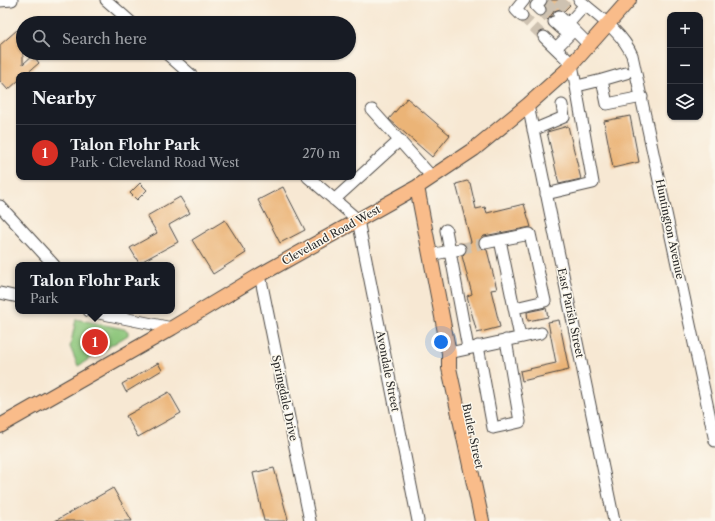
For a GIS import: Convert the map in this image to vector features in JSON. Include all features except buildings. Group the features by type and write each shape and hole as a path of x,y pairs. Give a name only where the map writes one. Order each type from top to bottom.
{"main road":[{"name":"Cleveland Road West","path":"0,426 172,328 260,275 417,187 474,149 528,105 572,64 629,0"},
{"name":"Butler Street","path":"417,187 449,352 449,368 482,521"},
{"name":"Butler Street","path":"449,352 457,366 491,521"}],"street":[{"path":"0,1 12,0"},
{"path":"519,13 524,0"},
{"path":"112,2 125,16"},
{"path":"556,48 571,27 582,2"},
{"name":"Huntington Avenue","path":"582,2 621,38 630,50 642,97 715,441"},
{"path":"567,8 576,15"},
{"path":"557,19 571,27 589,45"},
{"path":"544,37 572,64 593,183 546,194"},
{"path":"174,60 188,72"},
{"path":"577,86 626,73"},
{"path":"602,80 607,104 642,97"},
{"name":"East Parish Street","path":"528,105 614,521"},
{"path":"533,130 564,117 562,105"},
{"path":"372,110 432,177"},
{"path":"334,200 400,140"},
{"path":"311,180 358,220"},
{"path":"0,206 51,262"},
{"name":"Avondale Street","path":"358,220 418,521"},
{"path":"446,230 456,250 473,347 493,428 520,422 506,340"},
{"path":"485,243 530,234 545,301 515,308"},
{"path":"500,240 520,337"},
{"path":"430,255 456,250"},
{"name":"Springdale Drive","path":"260,275 310,521"},
{"path":"0,293 15,296"},
{"path":"107,314 172,328"},
{"path":"449,352 542,332"}],"green space":[{"path":"76,319 124,329 128,331 128,335 78,366 70,347"}],"tunnel":[{"path":"558,0 567,8"},
{"path":"546,3 559,16"},
{"path":"540,10 554,22"},
{"path":"522,16 544,37"},
{"path":"460,249 485,243"}],"place":[{"name":"Talon Flohr Park","path":"95,342"}]}
